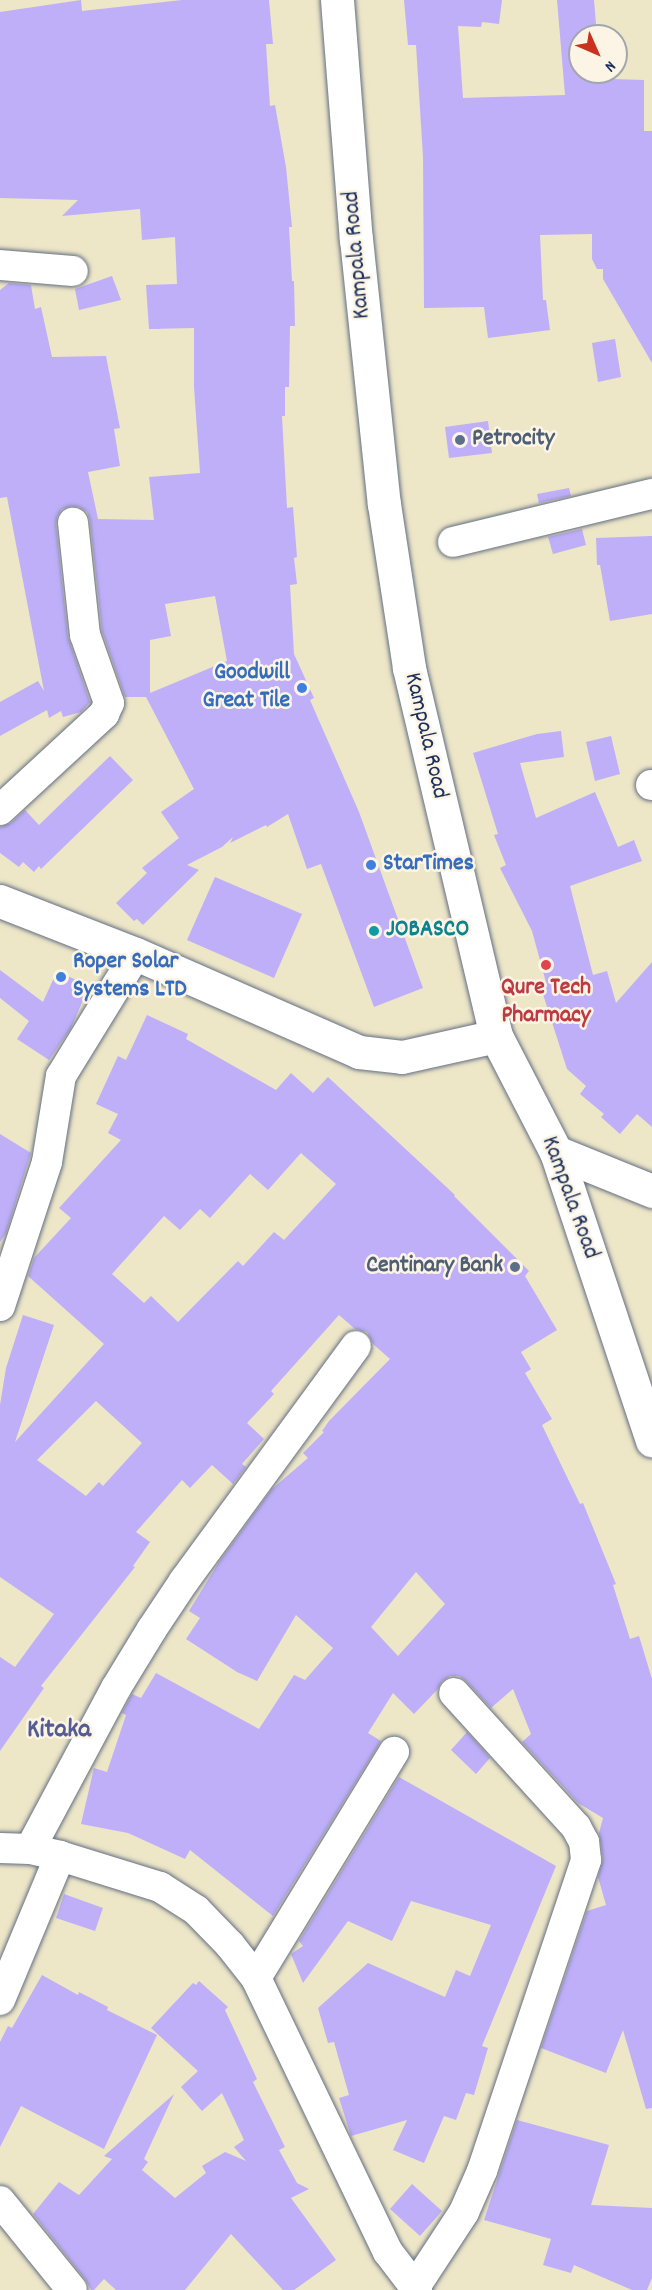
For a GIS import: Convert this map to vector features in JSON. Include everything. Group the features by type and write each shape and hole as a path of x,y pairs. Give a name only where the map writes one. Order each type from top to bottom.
{"main road":[{"name":"Kampala Road","path":"337,0 356,239 384,504 409,668 496,1036 556,1152 652,1440"},
{"path":"0,901 136,954 359,1052 402,1057 496,1036"},
{"path":"556,1152 652,1191"}],"street":[{"path":"0,265 73,271"},
{"path":"453,542 652,494"},
{"path":"0,810 104,714 109,703 86,635 73,523"},
{"path":"0,1306 46,1162 61,1076 136,954"},
{"path":"30,1849 116,1688 152,1629 184,1581 356,1346"},
{"path":"0,1848 30,1849 60,1856 160,1887 196,1910 230,1945 256,1978 388,2252 415,2289 464,2212 482,2171 586,1860 584,1842 576,1827 454,1693"},
{"path":"256,1978 394,1752"},
{"path":"0,2000 60,1856"},
{"path":"0,2200 72,2290"}],"building":[{"path":"81,0 82,11 182,0 269,0 273,44 266,44 270,106 275,105 286,167 292,227 289,227 295,326 290,326 289,387 285,387 285,416 282,416 287,508 293,507 297,557 294,558 297,584 290,585 294,654 314,698 310,700 359,812 423,988 374,1007 321,864 307,869 288,814 267,827 266,825 230,843 233,837 222,847 187,865 199,870 143,925 137,919 134,921 116,903 147,873 142,868 179,838 161,812 194,789 146,697 125,697 102,631 90,521 87,512 79,507 71,506 62,509 57,517 56,525 68,637 90,702 81,712 63,717 61,711 49,718 47,710 0,736 0,702 38,681 44,691 7,497 0,498 0,290 9,283 31,285 35,309 41,307 52,357 106,356 120,428 114,429 120,466 88,472 98,519 154,520 149,477 200,473 194,387 194,328 149,329 146,285 177,284 175,237 142,240 140,209 62,216 78,200 0,198 0,12","holes":["215,596 227,661 150,693 150,640 171,636 165,604"]},
{"path":"404,0 502,0 499,24 482,22 481,27 458,26 463,98 565,95 557,0 594,0 596,24 568,24 568,84 628,84 628,80 644,80 644,131 652,131 652,363 603,279 603,269 597,269 592,259 592,234 540,235 543,300 546,300 550,330 488,338 484,307 424,308 423,157 416,45 408,45"},
{"path":"112,276 121,300 79,310 75,289"},
{"path":"615,339 621,377 598,382 592,343"},
{"path":"488,421 492,453 449,458 445,427"},
{"path":"569,488 571,496 539,503 537,494"},
{"path":"582,529 586,545 553,554 548,537"},
{"path":"652,536 652,614 610,621 600,565 597,565 596,538"},
{"path":"561,731 564,757 520,763 536,818 595,792 618,847 634,840 642,861 570,886 593,975 607,971 616,1003 652,962 652,1127 637,1114 620,1134 601,1117 604,1114 580,1094 586,1086 567,1069 541,988 547,986 532,931 500,868 506,865 494,835 498,834 473,753 537,734"},
{"path":"611,736 620,774 595,781 586,742"},
{"path":"110,756 133,780 41,869 39,866 34,872 23,862 19,867 0,853 0,827 11,823 25,810 39,825"},
{"path":"215,877 302,914 274,978 187,940"},
{"path":"0,970 43,1002 57,971 89,986 71,1028 49,1060 17,1039 29,1021 0,998"},
{"path":"147,1015 188,1034 186,1039 276,1090 291,1073 313,1093 328,1077 455,1195 529,1271 525,1276 557,1330 521,1352 531,1369 525,1373 552,1419 542,1425 580,1504 583,1503 616,1584 613,1585 630,1639 639,1636 652,1679 652,2108 646,2109 623,2030 606,2073 541,2048 587,1911 606,1905 598,1877 603,1859 599,1833 603,1818 578,1803 522,1742 531,1734 513,1689 491,1708 466,1681 459,1676 450,1676 442,1681 437,1690 414,1714 393,1693 368,1733 381,1741 273,1916 190,1850 185,1859 128,1833 81,1824 94,1768 107,1772 126,1715 122,1713 132,1694 141,1698 156,1673 259,1729 294,1675 305,1680 333,1648 296,1615 257,1681 237,1672 186,1639 200,1618 189,1611 219,1562 272,1489 308,1458 303,1453 324,1432 322,1431 329,1421 390,1359 373,1344 367,1332 355,1329 339,1315 271,1391 274,1394 247,1423 264,1439 242,1464 246,1467 233,1484 212,1465 190,1488 182,1480 136,1532 150,1542 133,1566 135,1567 41,1686 44,1688 0,1751 0,1657 15,1667 54,1614 0,1577 0,1405 6,1368 23,1315 54,1325 15,1442 104,1344 28,1276 34,1258 71,1218 59,1208 121,1140 108,1133 118,1114 96,1104 118,1056 126,1060","holes":["301,1153 336,1184 284,1240 274,1232 243,1266 238,1261 178,1322 151,1296 144,1303 112,1274 164,1216 180,1230 200,1209 210,1218 250,1174 268,1190","96,1401 142,1443 103,1486 99,1482 86,1496 37,1460","416,1572 445,1604 398,1656 371,1627"]},
{"path":"0,1134 31,1153 6,1233 0,1242"},
{"path":"467,1732 490,1758 476,1774 451,1750"},
{"path":"399,1777 556,1866 482,2046 488,2048 474,2095 466,2093 456,2120 444,2116 424,2163 393,2150 407,2120 351,2136 339,2098 349,2095 334,2042 328,2043 318,2008 368,1963 445,1997 456,1970 470,1976 491,1925 411,1901 392,1941 348,1921 303,1983 291,1954 303,1946 299,1941"},
{"path":"64,1894 103,1908 95,1931 56,1918"},
{"path":"42,1975 78,1995 79,1992 108,2007 107,2010 157,2035 104,2149 21,2106 0,2147 0,2042 8,2026 12,2028"},
{"path":"199,1981 228,2007 225,2010 257,2079 253,2082 285,2147 279,2150 297,2183 309,2189 291,2198 336,2260 294,2290 283,2290 231,2234 185,2290 116,2290 104,2279 94,2290 91,2290 85,2279 33,2214 59,2182 79,2195 112,2159 104,2156 174,2094 144,2159 148,2162 142,2170 175,2198 206,2173 202,2166 225,2152 246,2161 234,2147 244,2140 222,2093 202,2111 181,2087 198,2071 151,2028 193,1983 196,1985"},
{"path":"517,2120 609,2145 591,2205 652,2208 652,2278 647,2290 632,2290 574,2265 571,2273 543,2265 551,2239 484,2220"},
{"path":"412,2184 442,2211 420,2236 390,2209"}],"place":[{"name":"Petrocity","path":"460,440"},
{"name":"Goodwill Great Tile","path":"302,688"},
{"name":"StarTimes","path":"371,865"},
{"name":"JOBASCO","path":"374,931"},
{"name":"Qure Tech Pharmacy","path":"546,965"},
{"name":"Roper Solar Systems LTD","path":"61,977"},
{"name":"Centinary Bank","path":"515,1267"}],"district":[{"name":"Kitaka","path":"59,1731"}]}
